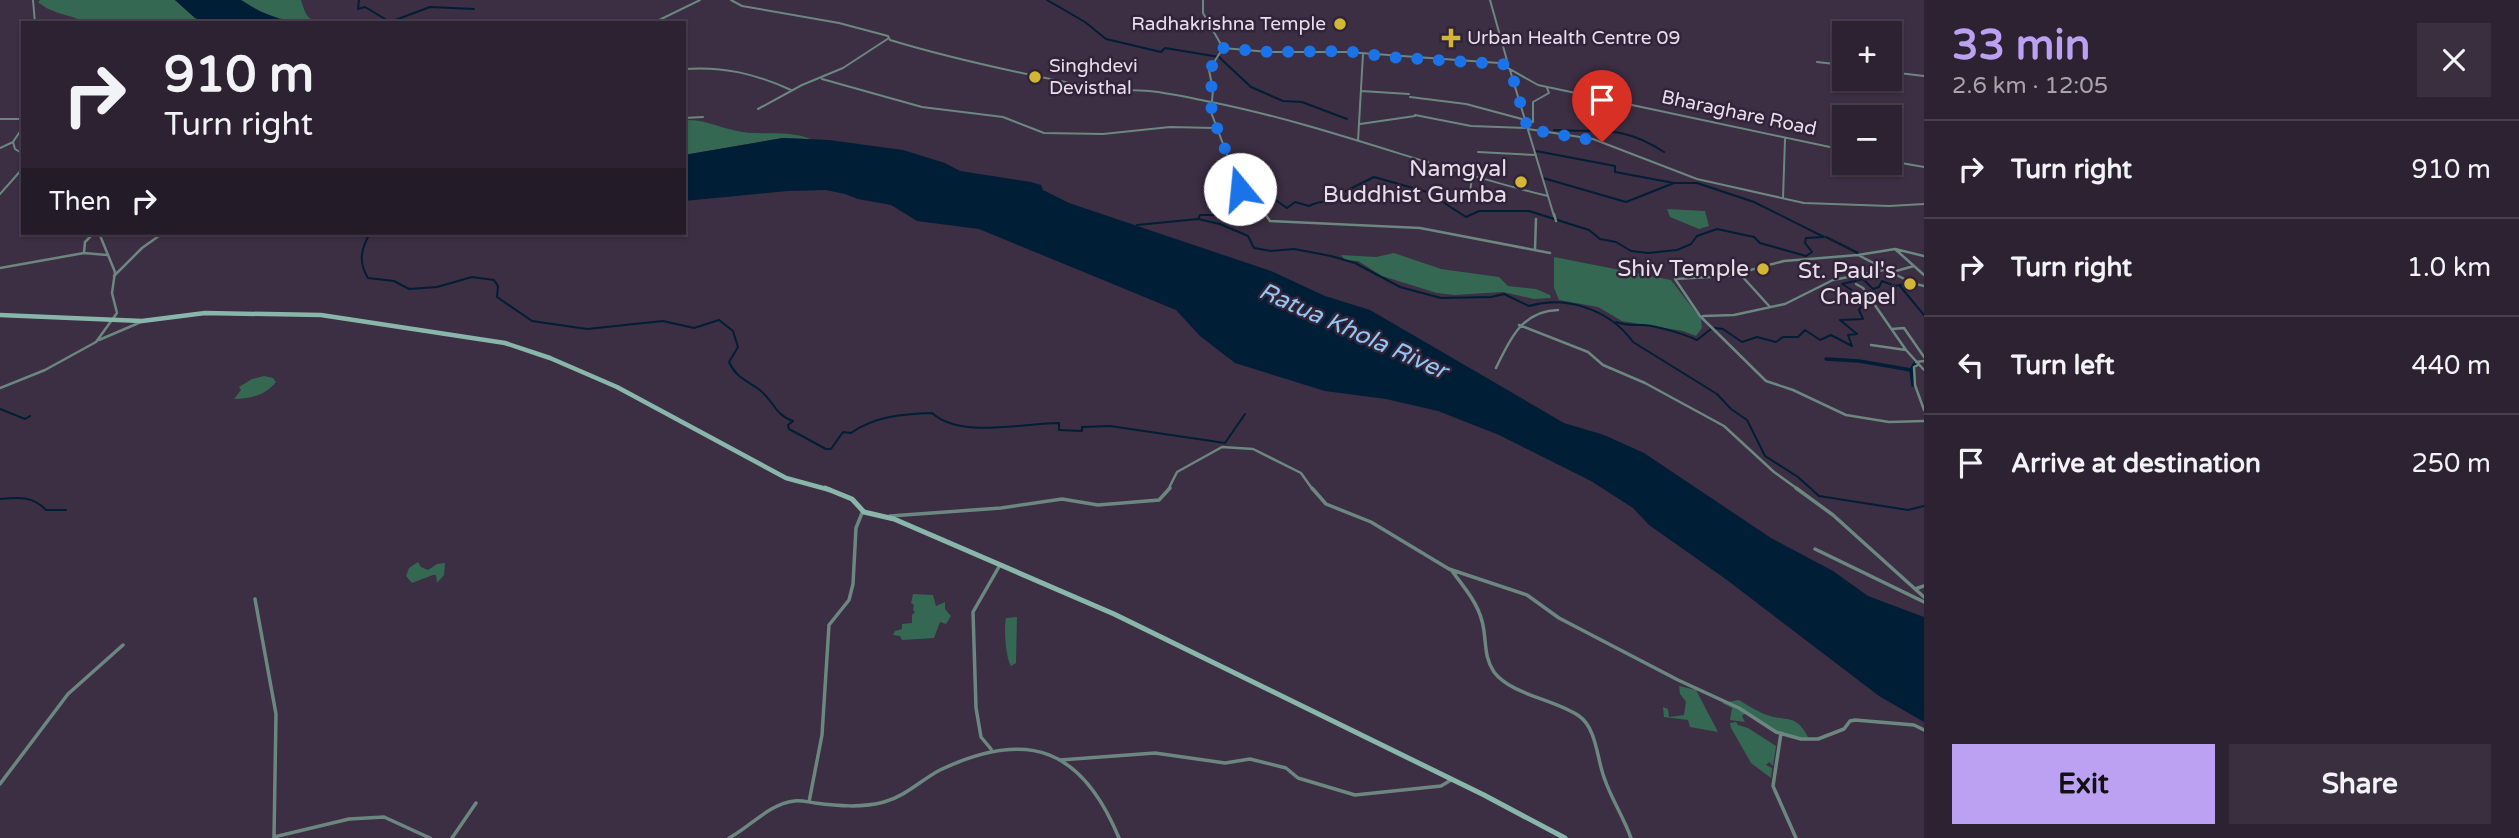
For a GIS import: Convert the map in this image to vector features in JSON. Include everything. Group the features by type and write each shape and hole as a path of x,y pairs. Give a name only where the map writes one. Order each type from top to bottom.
{"street":[{"path":"33,0 35,21"},
{"path":"659,21 700,0"},
{"path":"732,0 742,6 832,21 936,54 977,61 1021,74 1051,77 1093,88 1149,91 1212,102 1358,141 1472,177 1548,196"},
{"path":"1203,0 1201,8 1205,18 1219,34 1223,48 1209,71 1213,90 1210,111 1215,128 1229,155 1241,192 1251,194 1270,221 1399,226 1550,253"},
{"path":"1490,0 1555,220"},
{"path":"758,109 791,90 843,68 889,38"},
{"name":"Bharaghare Road","path":"1223,48 1488,61 1510,68 1525,80 1547,87 1832,148"},
{"path":"1358,141 1363,53"},
{"path":"1817,62 1832,64"},
{"path":"686,69 713,66 739,70 791,90"},
{"path":"1902,73 1924,76"},
{"path":"822,79 922,107 1003,117 1044,133 1103,134 1170,127 1215,128"},
{"path":"1361,90 1466,104 1533,122 1533,102 1549,93 1547,87"},
{"path":"1360,124 1415,116 1434,123 1471,128 1528,128 1593,139 1697,179 1783,198 1823,205 1924,204"},
{"path":"686,118 703,117"},
{"path":"0,119 21,118"},
{"path":"0,148 13,142 21,130"},
{"path":"1783,198 1786,138"},
{"path":"13,142 15,149 21,153"},
{"path":"1478,152 1536,155"},
{"path":"1902,163 1924,167"},
{"path":"0,194 21,170"},
{"path":"1469,200 1472,177"},
{"path":"1535,249 1536,219"},
{"path":"84,253 85,242 92,235"},
{"path":"96,342 118,310 112,293 114,276 111,261 100,235"},
{"path":"114,276 142,248 160,235"},
{"path":"1895,249 1924,275"},
{"path":"1924,256 1895,249 1784,261 1740,274 1675,279 1700,316 1766,381 1793,390 1846,415 1889,422 1924,421"},
{"path":"0,268 84,253 107,256"},
{"path":"1858,255 1884,270 1924,286"},
{"path":"1896,271 1914,266"},
{"path":"1700,316 1734,315 1770,307 1796,300 1833,280 1884,270"},
{"path":"1740,274 1770,307"},
{"path":"1856,284 1863,288 1906,350 1924,370"},
{"path":"1496,368 1519,325 1541,309 1558,310"},
{"path":"0,315 142,321 205,313 321,315 505,343 550,358 617,387 786,478 814,484 852,499 864,512 886,516 1181,645 1257,686 1565,838"},
{"path":"0,388 45,370 142,321"},
{"path":"1519,325 1588,352 1604,365 1645,383 1724,426 1774,472 1833,515 1924,597"},
{"path":"1892,329 1903,328 1924,359 1914,367 1914,379 1924,410"},
{"path":"1871,345 1906,350"},
{"path":"886,516 1001,508 1062,499 1098,505 1159,500 1182,467 1216,449 1231,446 1258,451 1293,469 1307,480 1322,502 1371,522 1449,569 1527,595 1559,618 1678,680 1739,708 1781,733 1801,739 1818,739 1836,734 1844,729 1850,720 1914,725 1924,730"},
{"path":"809,802 822,735 829,625 849,600 853,584 856,528 859,516 864,512"},
{"path":"1815,549 1924,602"},
{"path":"992,750 981,737 976,708 973,612 1000,565"},
{"path":"1449,569 1476,604 1483,623 1488,660 1496,675 1521,690 1579,716 1588,725 1605,781 1622,813 1631,838"},
{"path":"1915,589 1924,586"},
{"path":"256,599 276,714 274,838 349,820 384,817 430,838"},
{"path":"0,784 68,694 123,645"},
{"path":"1781,733 1773,786 1796,838"},
{"path":"729,838 793,801 848,806 890,801 923,779 992,750 1007,748 1036,751 1076,768 1100,793 1119,838"},
{"path":"1060,760 1155,753 1226,763 1250,759 1286,768 1298,778 1355,795 1441,786 1452,780"},
{"path":"452,838 476,803"}],"green space":[{"path":"175,0 195,18 203,21 82,21 38,2"},
{"path":"241,0 301,0 305,13 318,21 282,19"},
{"path":"686,120 743,132 792,134 811,139 783,138 686,155"},
{"path":"1667,209 1705,211 1709,226 1699,229 1670,217"},
{"path":"1394,253 1441,269 1499,277 1508,286 1536,289 1551,298 1534,299 1503,292 1454,295 1437,293 1382,276 1358,261 1345,260 1341,255 1376,257"},
{"path":"1554,257 1671,280 1701,319 1702,328 1696,336 1683,331 1622,321 1598,307 1559,300 1554,288"},
{"path":"264,376 273,378 276,382 257,395 234,399 241,390 239,387"},
{"path":"418,562 428,570 437,564 445,563 444,575 437,583 436,575 433,575 412,583 406,576 409,568"},
{"path":"913,594 933,595 936,606 945,602 945,609 951,616 946,624 940,622 934,638 902,640 900,636 893,635 895,631 902,629 902,624 912,623 912,615 915,612 911,603"},
{"path":"1017,617 1016,663 1011,666 1006,649 1005,622 1006,618"},
{"path":"1679,686 1696,690 1718,732 1690,727 1688,720 1664,717 1663,707 1668,709 1669,717 1684,715 1686,702 1680,694"},
{"path":"1739,700 1764,714 1795,722 1809,739 1776,732 1745,713 1742,716 1745,722 1730,720 1732,708 1722,703"},
{"path":"1736,722 1776,746 1773,766 1769,762 1766,765 1772,768 1771,778 1751,763 1731,728 1730,723"}],"water":[{"path":"175,0 241,0 259,11 285,21 203,21 195,18"},
{"name":"Ratua Khola River","path":"783,138 829,140 903,150 945,163 960,171 1041,185 1043,190 1069,203 1271,271 1325,296 1370,310 1564,423 1604,435 1644,453 1771,538 1833,571 1868,596 1924,617 1924,722 1879,696 1727,580 1649,525 1633,508 1591,481 1499,435 1438,411 1386,399 1325,391 1235,363 1200,336 1176,310 979,229 917,221 891,205 826,190 686,201 686,155"}],"waterway":[{"path":"359,0 358,9 365,7 388,21"},
{"path":"1047,0 1085,22 1106,39 1161,52 1165,48 1219,57 1251,87 1283,101 1302,102 1347,119"},
{"path":"393,21 430,7 474,9"},
{"path":"1554,130 1623,134 1649,143 1664,152"},
{"path":"1536,151 1615,166 1615,172 1674,183"},
{"path":"1198,219 1200,215 1221,215 1230,206 1237,207 1238,202 1243,201 1274,199 1287,208 1295,202 1309,206 1348,195 1346,191 1374,177 1427,192 1466,217 1479,211 1529,211 1589,230 1600,239 1616,242 1631,251 1648,253 1677,250 1691,244 1697,236 1717,229 1754,237 1760,243 1806,256 1812,252 1805,243 1806,238 1824,237 1754,202 1697,183 1674,183"},
{"path":"1543,178 1626,202 1674,183"},
{"path":"1137,225 1198,219"},
{"path":"1198,219 1220,224 1248,236 1254,248 1271,251 1294,249 1331,256 1355,263 1400,287 1441,298 1491,297 1504,294 1529,306 1558,302 1587,308 1612,321 1633,342 1717,394 1731,409 1747,420 1765,456 1798,477 1819,496 1908,510 1924,506"},
{"path":"369,235 362,256 368,278 394,281 409,289 437,287 472,277 494,280 498,286 497,297 532,321 587,329 663,321 694,328 719,320 733,331 738,347 729,362 734,371 762,392 781,415 793,421 788,425 789,429 826,449 831,449 843,432 851,433 880,419 910,414 932,413 944,421 975,428 1059,423 1059,430 1082,431 1082,427 1110,426 1225,443 1245,414"},
{"path":"1826,237 1858,253"},
{"path":"1715,328 1723,329 1742,342 1757,337 1776,342 1783,337 1798,337 1805,330 1820,340 1831,335 1852,346 1848,335 1857,334 1840,320 1863,319 1859,310 1863,304 1856,300 1861,296 1842,284 1863,279 1873,289 1879,287 1882,281 1895,286 1910,283"},
{"path":"1900,286 1924,315"},
{"path":"1616,322 1656,327 1697,340 1711,329"},
{"path":"1826,359 1859,361 1911,370"},
{"path":"1911,370 1915,363"},
{"path":"1911,370 1913,385"},
{"path":"0,409 25,419 30,416"},
{"path":"0,499 25,499 36,502 46,510 66,510"}],"place":[{"name":"Radhakrishna Temple","path":"1340,24"},
{"name":"Urban Health Centre 09","path":"1451,38"},
{"name":"Singhdevi Devisthal","path":"1035,77"},
{"name":"Namgyal Buddhist Gumba","path":"1521,182"},
{"name":"Shiv Temple","path":"1763,269"},
{"name":"St. Paul's Chapel","path":"1910,284"}],"route":[{"path":"1240,189 1210,111 1213,90 1209,71 1223,48 1306,53 1347,51 1387,57 1503,64 1510,68 1528,129 1602,142"}]}
